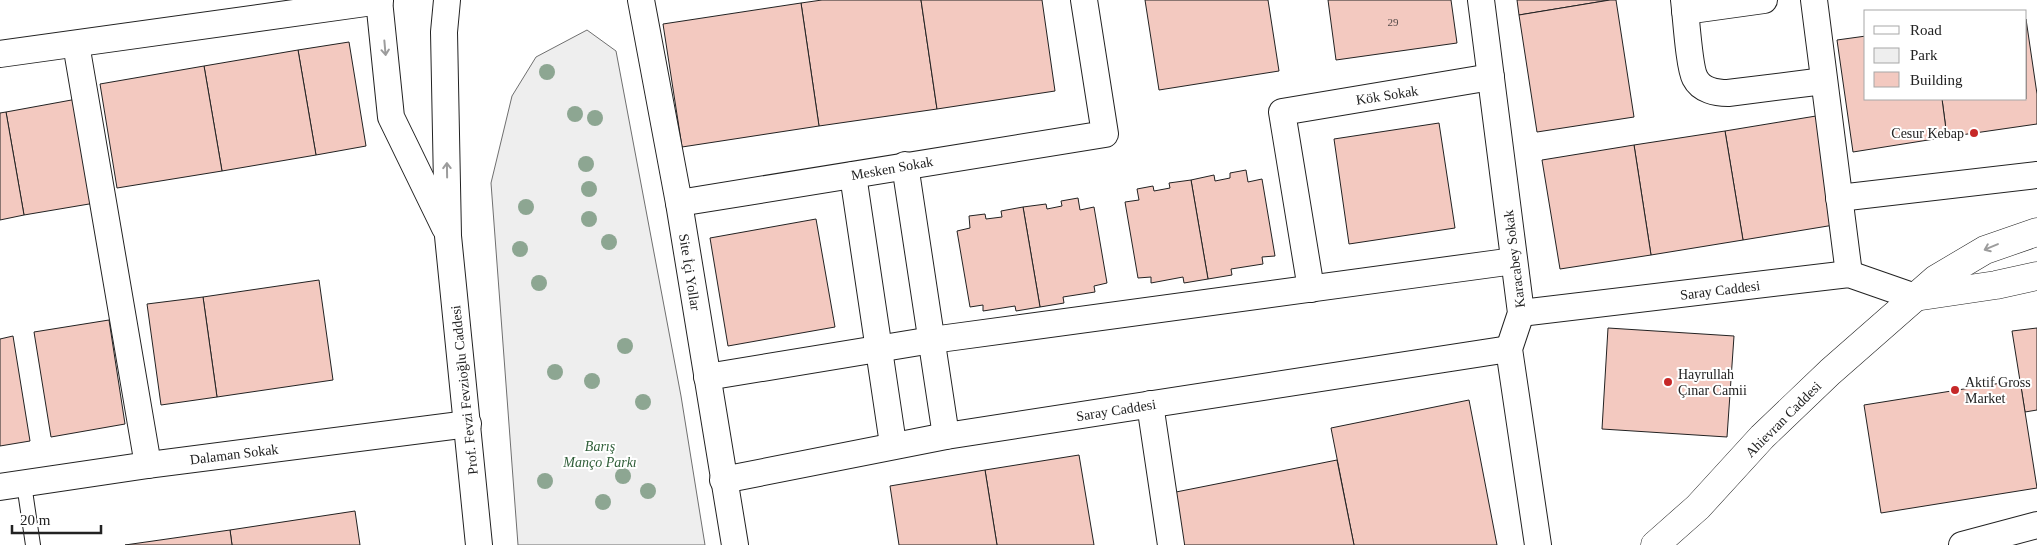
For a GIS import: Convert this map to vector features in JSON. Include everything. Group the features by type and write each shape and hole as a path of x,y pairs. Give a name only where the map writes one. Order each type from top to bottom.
{"street":[{"name":"Prof. Fevzi Fevzioğlu Caddesi","path":"447,0 444,32 448,236 479,545"},
{"name":"Site İçi Yollar","path":"641,0 679,203 735,545"},
{"name":"Mesken Sokak","path":"679,203 1105,134 1084,0"},
{"name":"Karacabey Sokak","path":"1481,0 1521,313 1509,349 1538,545"},
{"path":"1764,0 1684,6 1694,77 1707,89 1718,93 1824,81"},
{"path":"1814,0 1849,274"},
{"path":"0,54 379,1 390,118 448,236"},
{"path":"76,44 148,465"},
{"name":"Kök Sokak","path":"1311,288 1282,112 1491,77"},
{"path":"906,165 946,436"},
{"path":"852,175 893,444"},
{"path":"1839,198 2037,175"},
{"name":"Ahievran Caddesi","path":"1655,545 1698,507 1762,438 1830,372 1915,297 1960,263 2002,243 2037,232"},
{"path":"707,377 932,340 1514,261"},
{"name":"Saray Caddesi","path":"1521,313 1849,274 1915,297"},
{"path":"1915,297 1996,285 2037,276"},
{"name":"Saray Caddesi","path":"724,480 893,444 1509,349"},
{"path":"1150,404 1171,545"},
{"name":"Dalaman Sokak","path":"12,486 148,465 468,424"},
{"path":"1962,545 2037,525"}],"lane":[{"path":"12,486 33,545"}],"green space":[{"name":"Barış Manço Parkı","path":"587,30 616,51 681,396 705,545 518,545 491,183 512,96 536,57"}],"building":[{"path":"822,0 921,0 937,109 819,126 801,3"},
{"path":"921,0 1042,0 1055,91 937,109"},
{"path":"1145,0 1268,0 1279,71 1159,90"},
{"path":"1328,0 1451,0 1457,43 1336,60"},
{"path":"1517,0 1610,0 1519,15"},
{"path":"1616,0 1634,117 1537,132 1519,15"},
{"path":"801,3 819,126 682,147 663,24"},
{"path":"2027,26 2037,94 2037,124 1947,137 1942,100 2027,100"},
{"path":"1864,36 1864,100 1942,100 1947,137 1853,152 1837,40"},
{"path":"349,42 366,146 316,155 298,50"},
{"path":"298,50 316,155 222,171 204,66"},
{"path":"204,66 222,171 117,188 100,84"},
{"path":"77,99 95,203 24,215 6,112"},
{"path":"6,112 24,215 0,220 0,113"},
{"path":"1816,116 1834,225 1743,240 1725,131"},
{"path":"1439,123 1455,228 1349,244 1334,139"},
{"path":"1725,131 1743,240 1651,255 1634,145"},
{"path":"1634,145 1651,255 1560,269 1542,160"},
{"path":"1246,170 1248,182 1262,179 1275,256 1262,257 1263,264 1231,269 1232,275 1208,279 1191,180 1214,175 1215,181 1230,178 1230,173"},
{"path":"1191,180 1208,279 1184,283 1183,277 1151,283 1151,277 1138,278 1125,202 1139,200 1137,189 1153,186 1154,191 1170,188 1169,183"},
{"path":"1078,198 1080,210 1094,207 1107,283 1094,286 1095,292 1063,297 1064,303 1040,307 1023,207 1046,204 1047,209 1062,206 1061,201"},
{"path":"1023,207 1040,307 1016,311 1015,306 983,311 983,305 970,307 957,231 970,228 969,216 985,214 986,219 1002,217 1001,211"},
{"path":"816,219 835,327 728,346 710,238"},
{"path":"319,280 333,380 217,397 203,297"},
{"path":"203,297 217,397 161,405 147,304"},
{"path":"109,320 125,424 51,437 34,332"},
{"name":"Hayrullah Çınar Camii","path":"1608,328 1734,336 1727,437 1602,429"},
{"path":"2037,328 2037,410 2025,412 2012,331"},
{"path":"13,336 30,441 0,446 0,339"},
{"path":"2020,380 2037,488 1881,513 1864,405"},
{"path":"1469,400 1497,545 1354,545 1331,428"},
{"path":"1079,455 1094,545 997,545 985,470"},
{"path":"1337,460 1354,545 1177,545 1166,494"},
{"path":"985,470 997,545 899,545 890,486"},
{"path":"355,511 360,545 232,545 230,530"},
{"path":"230,530 232,545 125,545"}],"place":[{"name":"Cesur Kebap","path":"1974,133"},
{"name":"Hayrullah Çınar Camii","path":"1668,382"},
{"name":"Aktif Gross Market","path":"1955,390"}]}
